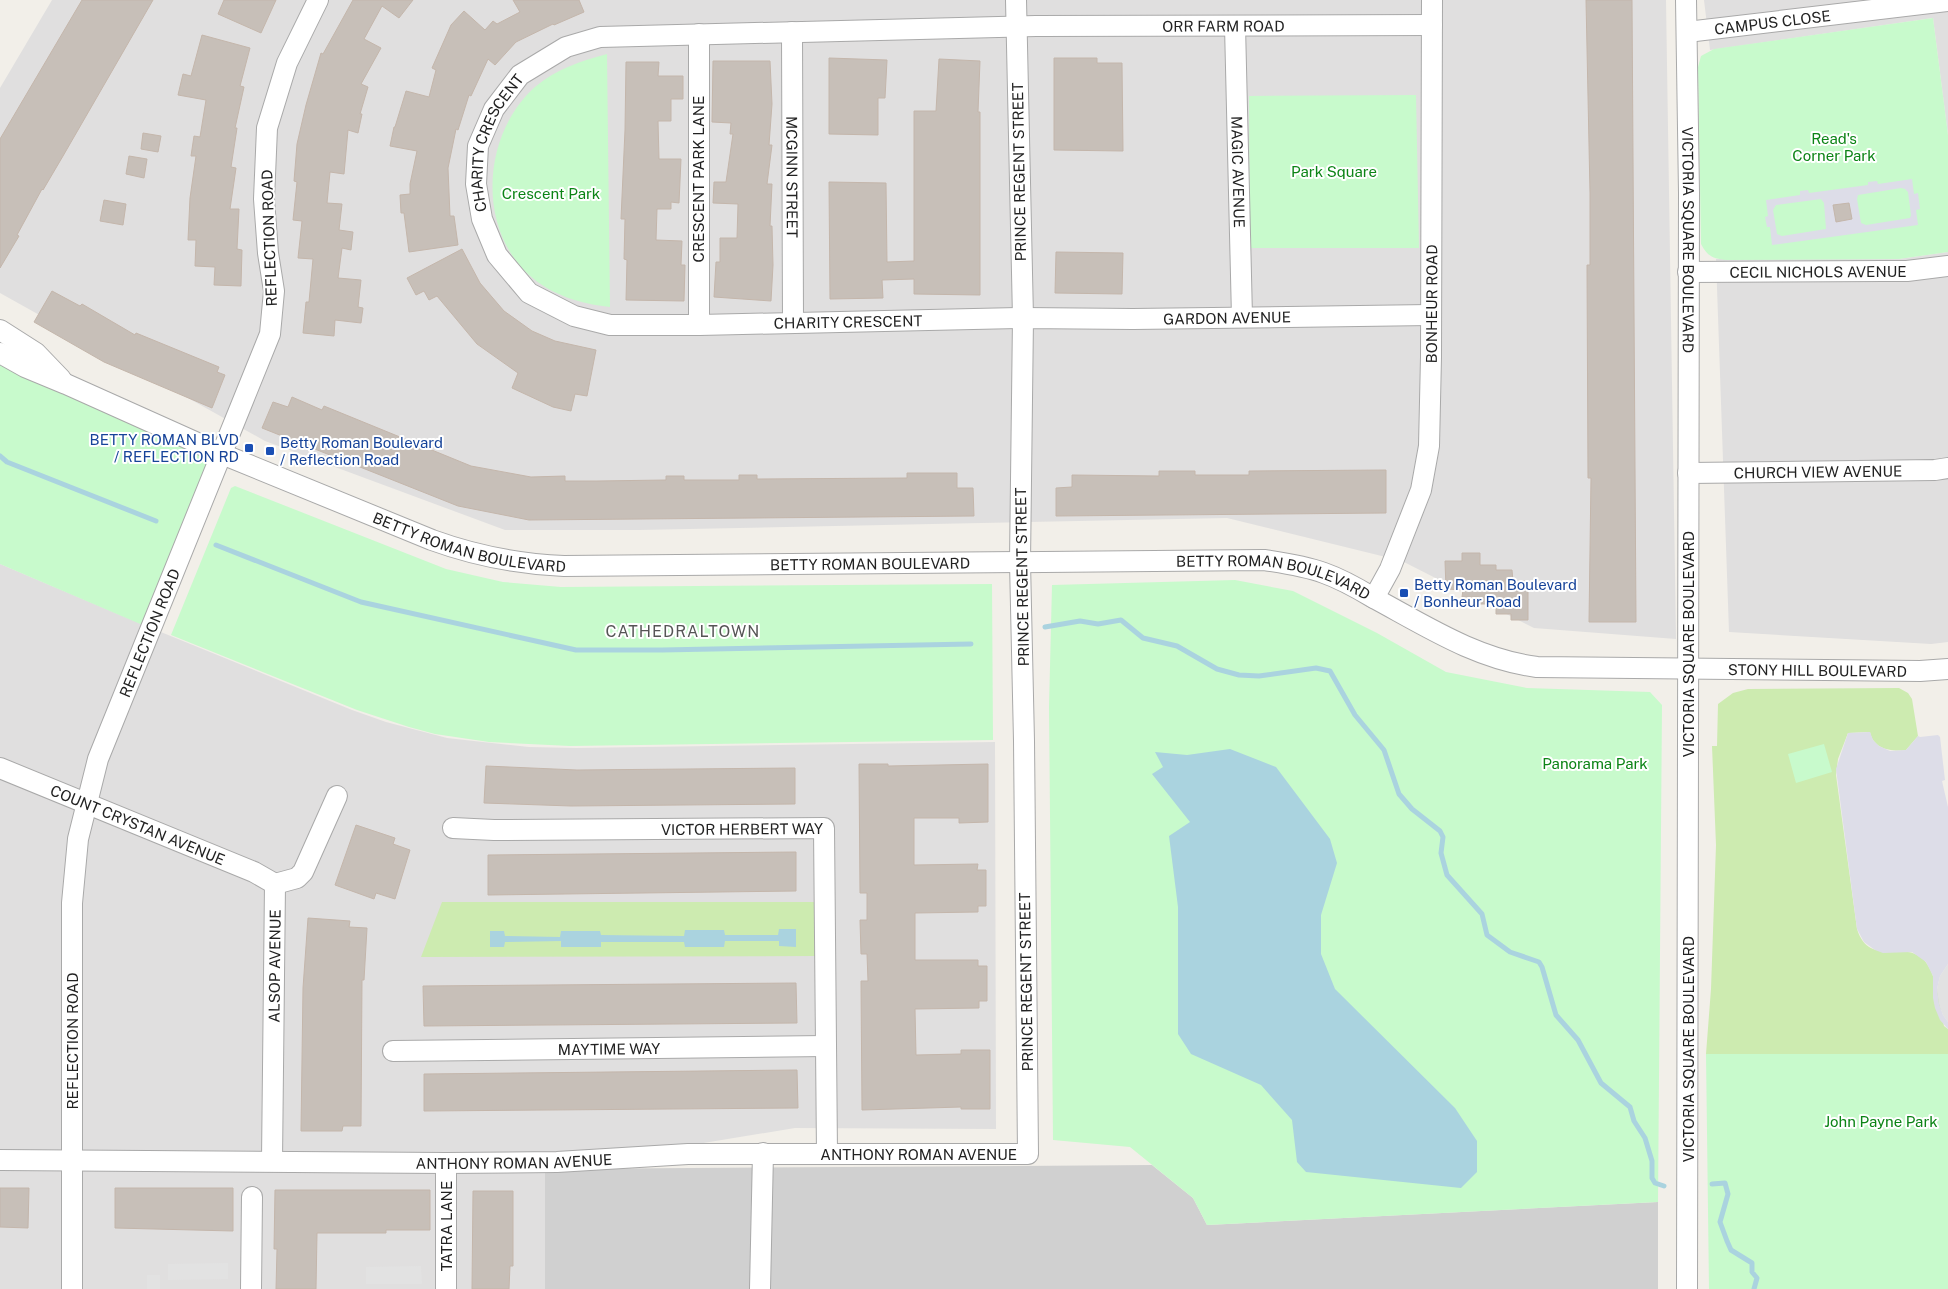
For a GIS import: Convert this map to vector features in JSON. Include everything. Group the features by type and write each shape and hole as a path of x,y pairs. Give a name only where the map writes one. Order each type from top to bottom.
{"street":[{"name":"REFLECTION ROAD","path":"72,1289 73,894 78,839 98,759 270,334 274,291 268,253 264,199 267,128 287,63 318,0"},
{"name":"PRINCE REGENT STREET","path":"1016,0 1023,318 1020,562 1024,741 1028,1154"},
{"name":"BONHEUR ROAD","path":"1374,598 1390,569 1421,490 1429,446 1431,423 1432,0"},
{"name":"VICTORIA SQUARE BOULEVARD","path":"1686,0 1688,272 1687,1289"},
{"name":"CAMPUS CLOSE","path":"1686,32 1948,1"},
{"name":"ORR FARM ROAD","path":"1016,26 1432,25"},
{"name":"CHARITY CRESCENT","path":"1016,26 600,37 566,47 520,75 494,110 478,146 476,184 482,218 497,255 529,293 574,316 610,324 699,325 1023,318"},
{"name":"MAGIC AVENUE","path":"1234,26 1242,318"},
{"name":"MCGINN STREET","path":"792,32 793,322"},
{"name":"CRESCENT PARK LANE","path":"699,34 699,325"},
{"name":"CECIL NICHOLS AVENUE","path":"1688,272 1892,271 1948,266"},
{"name":"GARDON AVENUE","path":"1023,318 1133,319 1430,315"},
{"name":"BETTY ROMAN BOULEVARD","path":"0,330 36,353 66,384"},
{"name":"BETTY ROMAN BOULEVARD","path":"0,353 25,367 222,454 432,540 473,554 498,560 534,565 564,566 1264,560 1296,565 1324,573 1468,648 1493,658 1516,664 1537,667 1688,669"},
{"name":"CHURCH VIEW AVENUE","path":"1688,473 1935,470 1948,468"},
{"name":"STONY HILL BOULEVARD","path":"1688,669 1920,671 1948,668"},
{"name":"COUNT CRYSTAN AVENUE","path":"0,768 254,872 275,884"},
{"path":"275,884 297,878 303,872 337,796"},
{"name":"VICTOR HERBERT WAY","path":"453,828 494,830 824,828 827,1154"},
{"name":"ALSOP AVENUE","path":"272,1162 275,884"},
{"name":"MAYTIME WAY","path":"394,1051 826,1046"},
{"path":"760,1289 763,1153"},
{"name":"ANTHONY ROMAN AVENUE","path":"0,1160 446,1163 557,1162 688,1154 1028,1154"},
{"name":"TATRA LANE","path":"446,1163 446,1289"},
{"path":"250,1289 252,1197"}],"shaded area":[{"path":"52,0 1666,0 1676,639 1534,628 1402,561 1227,518 639,530 505,530 265,441 0,293 0,88"},
{"path":"1704,0 1948,0 1948,135 1933,18 1710,50"},
{"path":"1912,179 1914,194 1918,193 1920,209 1916,210 1918,225 1772,245 1770,227 1767,227 1765,217 1768,216 1766,200 1800,195 1800,191 1808,190 1809,193 1868,185 1868,182 1877,181 1878,184","holes":["1901,188 1908,192 1910,218 1866,225 1861,223 1858,195","1821,199 1824,203 1826,229 1782,236 1777,234 1773,210 1776,205"]},
{"path":"1948,252 1948,642 1931,644 1729,632 1716,259 1899,259"},
{"path":"0,564 352,710 386,722 447,738 529,747 576,748 995,742 996,1129 795,1128 546,1169 545,1289 0,1289"},
{"path":"1870,732 1873,740 1879,746 1890,751 1906,750 1918,736 1938,735 1940,737 1945,780 1942,781 1948,807 1948,964 1940,976 1937,989 1939,1004 1948,1022 1948,1029 1940,1020 1935,1008 1933,976 1926,962 1912,952 1883,953 1875,950 1864,942 1857,929 1836,769 1848,733"},
{"path":"1948,964 1948,1022 1939,1004 1937,989 1940,976"},
{"path":"1152,1165 1193,1198 1207,1225 1658,1202 1658,1289 545,1289 545,1169"},
{"path":"228,1263 228,1279 168,1280 168,1264"},
{"path":"421,1266 422,1284 366,1284 366,1267"},
{"path":"147,1275 160,1275 160,1289 147,1289"}],"green space":[{"name":"Read's Corner Park","path":"1933,18 1948,135 1948,252 1899,259 1727,260 1714,258 1708,254 1701,244 1698,67 1701,56 1714,49"},
{"name":"Crescent Park","path":"607,54 610,307 577,301 547,288 529,275 512,255 500,232 494,207 493,180 496,154 505,129 518,106 535,87 551,75 569,66"},
{"name":"Park Square","path":"1416,95 1419,248 1250,248 1249,96"},
{"path":"0,356 225,455 152,629 0,564"},
{"path":"235,486 446,569 503,582 561,587 992,584 993,740 570,746 489,742 435,734 357,710 171,635 231,488"},
{"name":"Panorama Park","path":"1235,580 1293,591 1377,633 1446,672 1527,688 1650,692 1662,705 1658,1202 1207,1225 1193,1198 1130,1147 1053,1140 1049,707 1052,585"},
{"path":"1899,688 1908,693 1912,699 1918,736 1906,750 1889,750 1879,746 1872,738 1870,732 1848,733 1838,759 1836,775 1857,929 1863,941 1870,947 1878,950 1916,954 1924,960 1932,974 1944,1026 1948,1029 1948,1054 1706,1054 1711,989 1716,845 1712,746 1717,746 1718,704 1733,693 1748,689"},
{"path":"1824,744 1832,772 1796,783 1788,754"},
{"path":"442,902 816,902 817,956 421,957"},
{"name":"John Payne Park","path":"1706,1054 1948,1054 1948,1289 1709,1289"}],"water":[{"path":"1230,749 1276,767 1330,839 1337,863 1321,915 1321,954 1335,989 1455,1108 1477,1141 1477,1172 1461,1188 1306,1172 1297,1162 1292,1120 1261,1085 1191,1054 1178,1034 1178,907 1169,836 1190,822 1152,774 1163,767 1155,752 1187,755"},
{"path":"779,929 796,929 796,947 779,946 779,941 725,941 724,947 685,947 684,942 601,942 601,947 561,947 561,941 505,942 504,947 490,947 490,931 504,931 505,936 560,937 561,931 600,931 601,935 684,936 685,930 724,930 725,935 778,935"}],"building":[{"path":"82,0 153,0 42,189 17,235 19,236 0,268 0,139"},
{"path":"224,0 276,0 261,33 218,14"},
{"path":"353,0 413,0 399,18 382,6 364,39 381,48 361,84 368,87 360,114 362,114 358,133 348,130 344,174 330,172 327,203 342,204 339,230 353,232 351,250 342,248 338,278 361,280 358,307 363,308 361,323 335,320 334,336 303,333 306,302 309,302 313,259 298,258 302,221 293,220 297,182 294,181 297,144 321,53 323,54"},
{"path":"513,0 579,0 584,12 553,24 516,42 495,65 488,59 471,96 469,95 458,130 456,129 448,168 450,216 454,216 458,245 409,252 404,213 401,213 400,195 410,194 410,184 417,151 390,146 406,91 429,97 436,70 432,68 451,25 464,11 485,30 493,21 497,24 520,12"},
{"path":"1586,0 1632,0 1636,622 1589,622 1591,478 1588,478 1587,265 1590,265 1590,193"},
{"path":"202,35 250,48 240,86 244,87 235,128 237,128 231,167 236,168 230,209 239,209 237,249 242,250 241,286 214,285 215,267 195,266 196,240 188,240 190,198 196,156 191,156 194,136 200,137 206,100 178,95 183,74 191,76"},
{"path":"829,58 887,60 885,98 878,98 878,135 829,134"},
{"path":"1054,58 1097,58 1097,63 1122,63 1123,151 1054,150"},
{"path":"939,59 980,61 978,112 980,112 980,295 914,294 914,279 882,280 883,298 830,299 829,182 886,183 887,262 914,261 914,111 936,111"},
{"path":"713,61 770,61 772,104 769,145 772,145 767,184 772,184 770,226 772,226 773,265 771,301 714,297 716,262 720,262 720,238 737,238 738,204 713,203 714,182 726,182 733,134 730,134 731,123 712,122"},
{"path":"626,62 659,62 658,76 683,76 683,99 671,99 671,121 658,121 659,159 681,159 679,203 671,202 671,209 657,209 656,240 682,241 681,265 685,265 684,301 626,300 625,219 621,219"},
{"path":"143,133 161,136 158,152 141,149"},
{"path":"129,156 147,159 144,178 126,174"},
{"path":"104,200 126,204 123,225 100,221"},
{"path":"1849,203 1852,219 1836,222 1833,205"},
{"path":"462,249 480,283 504,311 532,331 555,341 596,350 587,396 575,394 571,411 553,407 512,388 518,373 477,344 437,296 429,300 424,291 416,295 407,278"},
{"path":"1056,252 1123,253 1122,294 1055,293"},
{"path":"52,291 80,306 82,304 135,335 136,333 219,367 217,372 225,375 212,408 104,362 34,322"},
{"path":"292,397 322,410 324,406 471,466 531,477 565,476 565,481 666,480 666,476 684,476 684,480 739,480 739,475 757,475 757,479 907,478 907,473 957,473 957,488 973,488 974,516 529,520 458,506 262,428 273,402 288,407"},
{"path":"1386,470 1386,513 1056,516 1056,488 1072,487 1072,475 1159,476 1159,471 1195,471 1195,475 1249,475 1249,471"},
{"path":"1462,553 1480,553 1480,565 1496,565 1496,570 1512,570 1513,581 1528,581 1528,620 1511,620 1511,614 1496,614 1496,604 1479,604 1479,597 1462,597 1463,590 1446,589 1445,561 1462,561"},
{"path":"859,764 888,764 888,766 988,764 988,822 959,823 959,818 914,818 914,865 978,864 977,870 986,870 986,906 978,906 978,912 915,913 915,960 978,960 978,966 987,966 987,1001 979,1001 979,1008 915,1009 916,1055 961,1054 961,1050 990,1050 990,1109 961,1109 961,1107 862,1110 861,981 868,981 867,954 861,954 860,920 867,920 867,893 860,893"},
{"path":"486,766 577,770 795,768 795,804 571,806 484,803"},
{"path":"356,825 395,838 393,844 410,850 395,899 376,893 374,899 335,885"},
{"path":"796,852 796,891 488,895 488,855"},
{"path":"308,918 350,921 349,927 367,928 364,980 362,980 361,1126 343,1126 342,1131 301,1131 303,988"},
{"path":"796,983 797,1023 424,1026 423,986"},
{"path":"797,1070 798,1108 424,1111 424,1074"},
{"path":"0,1188 29,1188 28,1228 0,1227"},
{"path":"115,1188 233,1188 233,1231 115,1228"},
{"path":"275,1190 430,1190 430,1230 386,1230 386,1233 317,1233 316,1289 276,1289 277,1249 274,1249"},
{"path":"473,1191 513,1191 513,1266 510,1266 509,1289 472,1289"}],"waterway":[{"path":"0,456 7,462 156,521"},
{"path":"216,545 361,602 576,650 971,644"},
{"path":"1045,627 1080,621 1098,624 1121,620 1143,638 1177,646 1217,669 1239,675 1259,676 1316,668 1330,671 1355,715 1384,750 1399,794 1412,809 1440,831 1443,837 1441,853 1447,875 1482,914 1487,935 1510,952 1539,962 1556,1015 1578,1040 1601,1083 1630,1107 1634,1121 1645,1138 1652,1161 1652,1178 1655,1183 1664,1186"},
{"path":"1712,1184 1725,1183 1728,1194 1720,1222 1731,1250 1752,1263 1752,1272 1757,1278 1754,1289"}],"place":[{"name":"BETTY ROMAN BLVD / REFLECTION RD","path":"249,448"},
{"name":"Betty Roman Boulevard / Reflection Road","path":"270,451"},
{"name":"Betty Roman Boulevard / Bonheur Road","path":"1404,593"}],"district":[{"name":"CATHEDRALTOWN","path":"683,631"}]}
